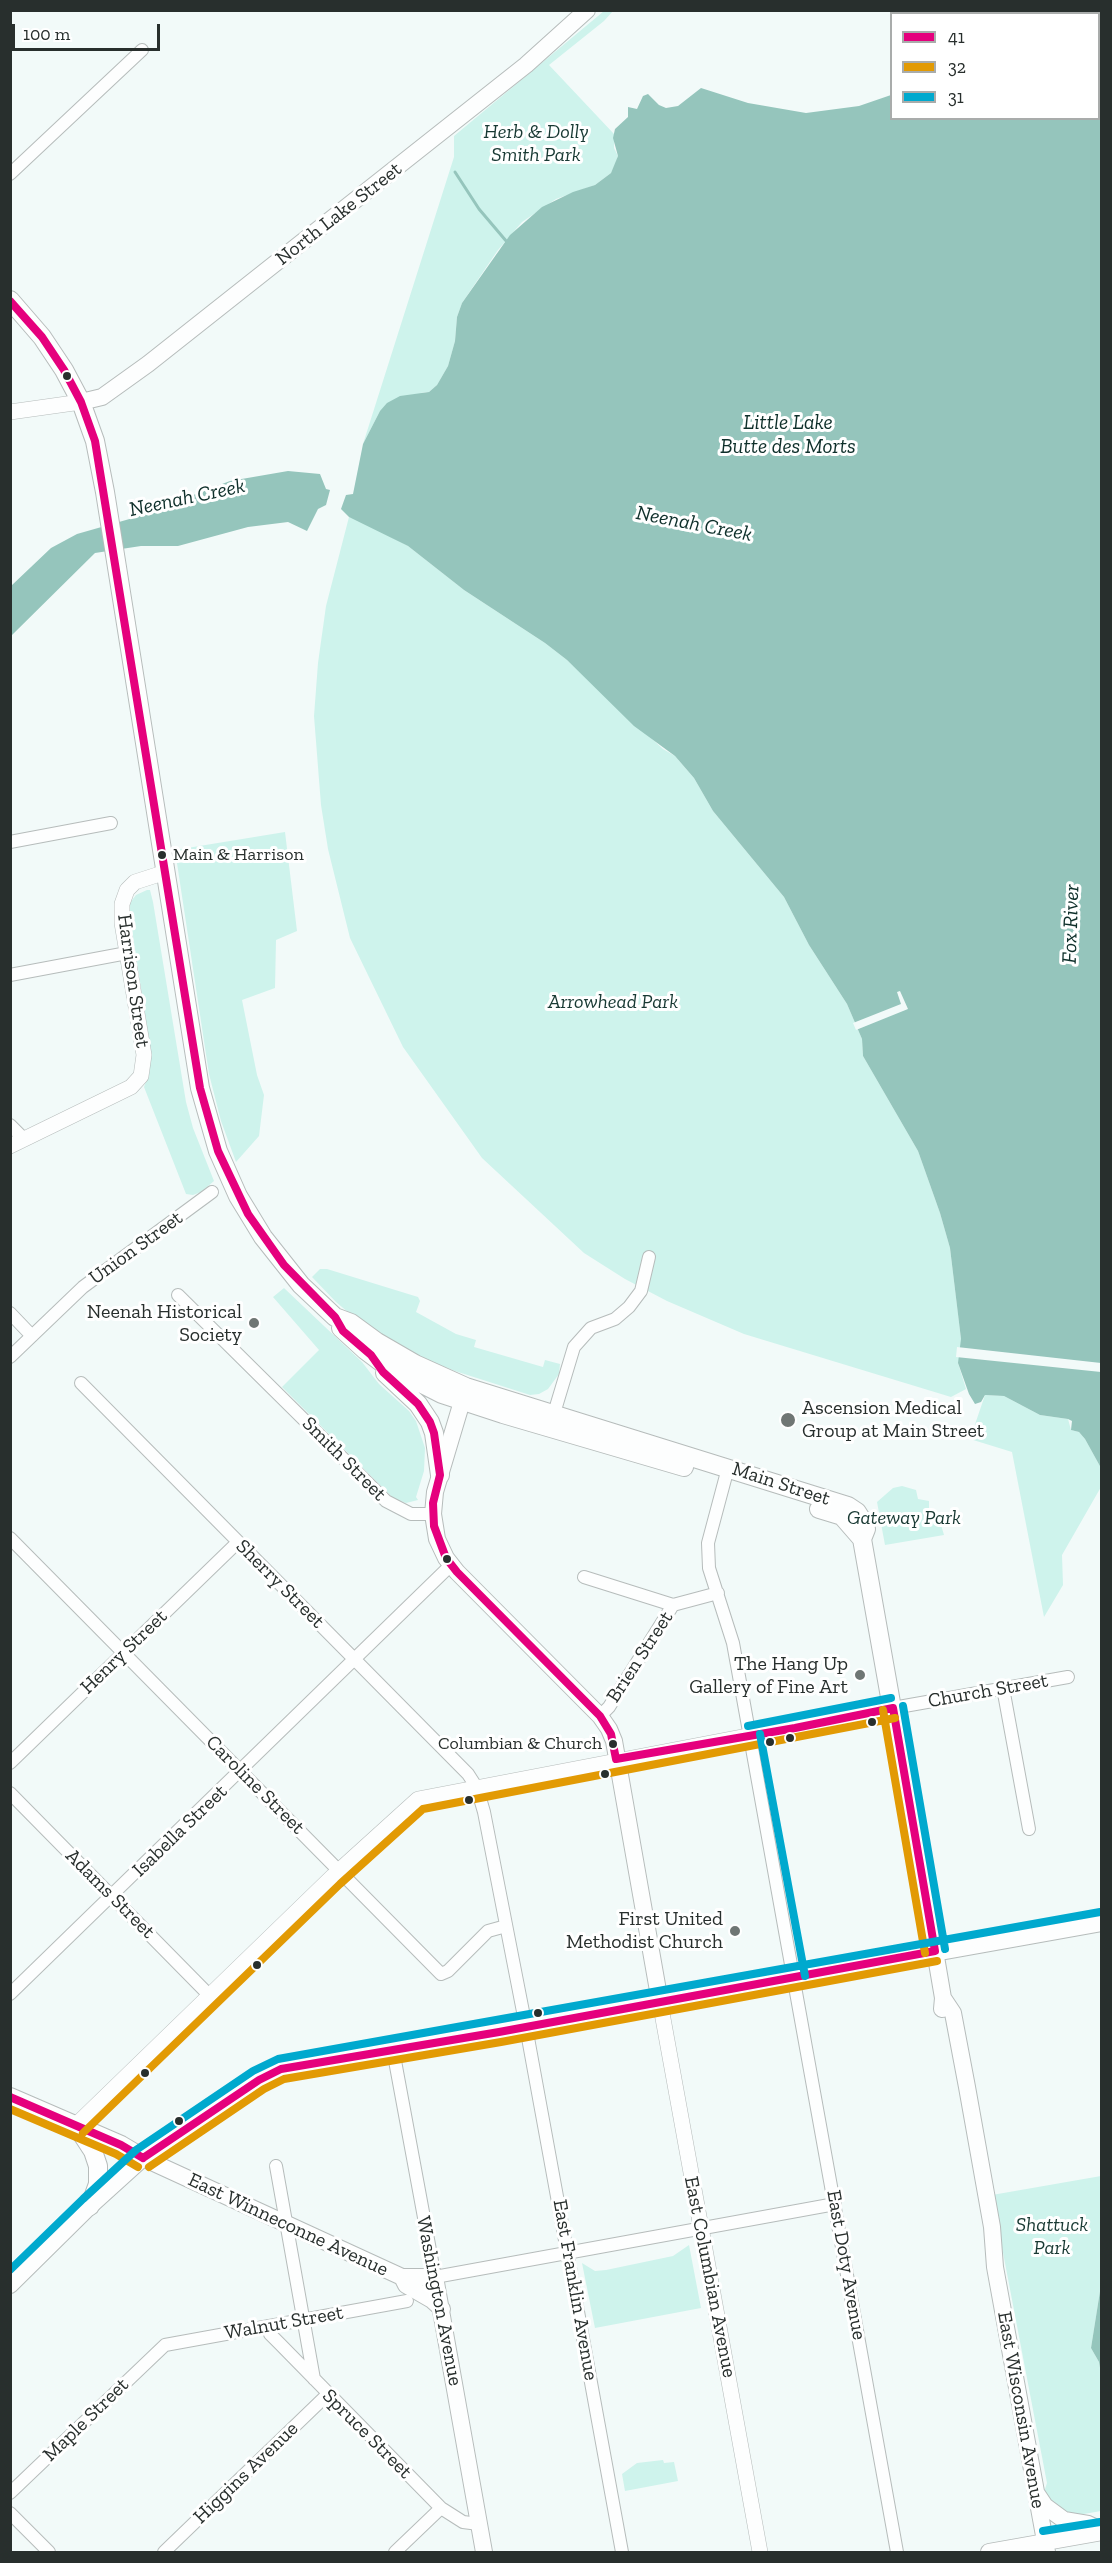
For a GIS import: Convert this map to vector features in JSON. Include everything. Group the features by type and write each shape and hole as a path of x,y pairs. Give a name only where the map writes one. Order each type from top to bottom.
{"main road":[{"name":"North Lake Street","path":"81,402 102,398 148,364 526,65 587,10"},
{"name":"Main Street","path":"10,300 55,355 81,402 97,451 200,1088 218,1151 238,1196 263,1237 284,1265 329,1311 343,1331 371,1355 418,1383 464,1394 726,1473 848,1506 857,1512 866,1528 862,1539 893,1708"},
{"name":"Main Street","path":"329,1311 464,1394"},
{"path":"371,1355 383,1372 426,1416 434,1433 440,1474"},
{"path":"464,1394 440,1474 433,1514 437,1539 451,1565 600,1716 611,1734 660,2002"},
{"path":"893,1708 935,1951"},
{"path":"14,2276 143,2158 272,2073 1101,1922"},
{"name":"East Wisconsin Avenue","path":"935,1951 943,1998 943,2015 980,2223 995,2266 1046,2547"},
{"path":"10,2097 76,2125 143,2158"},
{"path":"76,2125 93,2151 98,2166 98,2184 90,2206"},
{"name":"East Winneconne Avenue","path":"143,2158 402,2277 435,2277"},
{"path":"402,2277 406,2284 442,2309"},
{"name":"Washington Avenue","path":"435,2277 484,2553"},
{"path":"1035,2488 1045,2506 1055,2515 1064,2520 1088,2524 1101,2531"},
{"path":"989,2553 1046,2547 1101,2531"}],"street":[{"path":"10,174 142,50"},
{"path":"10,412 81,402"},
{"path":"10,842 111,823"},
{"name":"Harrison Street","path":"17,1143 131,1087 141,1076 144,1056 121,911 123,896 135,882 166,872"},
{"path":"10,975 128,953"},
{"path":"10,1125 17,1143"},
{"name":"Union Street","path":"10,1357 83,1287 212,1192"},
{"path":"552,1420 574,1347 591,1328 615,1319 629,1307 641,1291 649,1257"},
{"name":"Smith Street","path":"178,1295 386,1501 411,1514 433,1514"},
{"path":"10,1313 32,1336"},
{"name":"Sherry Street","path":"81,1383 468,1774 477,1788"},
{"name":"East Doty Avenue","path":"726,1473 707,1555 709,1568 733,1642 897,2553"},
{"name":"Caroline Street","path":"10,1538 441,1974 447,1971 488,1931 506,1926"},
{"name":"Henry Street","path":"10,1762 238,1542"},
{"name":"Isabella Street","path":"10,1994 451,1565"},
{"path":"584,1577 673,1605"},
{"name":"Brien Street","path":"600,1716 609,1707 673,1605 718,1593"},
{"name":"Church Street","path":"76,2125 413,1801 616,1759 1068,1677"},
{"path":"1003,1688 1029,1829"},
{"name":"East Franklin Avenue","path":"477,1788 484,1812 526,2027 622,2553"},
{"name":"Adams Street","path":"10,1793 210,1995"},
{"name":"East Columbian Avenue","path":"660,2002 760,2553"},
{"name":"Washington Avenue","path":"393,2050 435,2277"},
{"path":"276,2166 314,2379"},
{"path":"435,2277 835,2204"},
{"name":"Walnut Street","path":"161,2347 173,2342 407,2301"},
{"name":"Spruce Street","path":"268,2326 270,2334 441,2508 456,2519 479,2524"},
{"name":"Maple Street","path":"10,2493 161,2347"},
{"name":"Higgins Avenue","path":"164,2553 328,2394"},
{"path":"395,2553 441,2508"},
{"path":"10,2513 49,2553"}],"green space":[{"name":"Arrowhead Park","path":"604,11 613,11 604,21 549,65 614,134 614,148 618,156 616,163 611,173 595,185 556,199 522,222 498,250 462,303 457,317 455,341 448,366 437,385 429,392 421,393 374,528 408,546 464,590 545,643 567,660 663,749 675,756 694,778 713,811 784,897 809,945 847,1004 862,1039 863,1056 918,1151 950,1248 961,1339 1101,1357 958,1363 966,1389 951,1397 744,1334 667,1301 625,1279 584,1253 482,1158 403,1047 350,938 328,849 321,805 314,716 326,606 349,517 360,520 380,411 363,444 454,157 454,136"},
{"path":"285,832 297,931 276,940 275,988 242,1000 257,1075 264,1095 259,1136 236,1162 221,1121 209,1074 175,850"},
{"path":"150,890 153,902 186,1102 193,1128 214,1181 201,1192 193,1195 186,1194 144,1087 149,1073 151,1053 129,904 136,895"},
{"path":"320,1269 327,1269 418,1297 420,1301 416,1312 456,1334 476,1340 474,1347 543,1367 545,1360 560,1364 559,1374 548,1389 539,1394 530,1395 455,1371 398,1348 336,1302 312,1277"},
{"path":"284,1288 362,1362 379,1384 409,1411 416,1421 425,1448 424,1471 416,1497 418,1500 406,1503 393,1498 282,1387 319,1350 273,1297"},
{"path":"985,1395 1004,1396 1040,1415 1068,1419 1071,1430 1079,1432 1085,1439 1101,1468 1101,1487 1062,1555 1063,1585 1044,1617 1012,1452 970,1439"},
{"name":"Gateway Park","path":"902,1486 916,1490 918,1499 929,1501 929,1514 939,1518 944,1535 885,1545 877,1502 893,1488"},
{"name":"Shattuck Park","path":"1101,2176 1101,2285 1091,2348 1099,2362 1101,2374 1101,2511 1078,2515 1056,2510 1044,2492 1047,2483 992,2195"},
{"path":"689,2245 701,2308 595,2328 582,2263 595,2271 606,2270 673,2256"},
{"path":"663,2460 664,2463 674,2462 678,2481 625,2491 622,2474 637,2463"}],"water":[{"name":"Little Lake Butte des Morts","path":"1101,11 1101,1468 1085,1439 1079,1432 1071,1430 1072,1421 1040,1415 1004,1396 985,1395 981,1402 975,1404 969,1394 958,1363 961,1339 950,1248 918,1151 863,1056 862,1039 847,1004 809,945 784,897 713,811 694,778 675,756 634,726 567,660 545,643 464,590 408,546 349,517 341,509 346,495 353,494 363,444 380,411 387,403 400,396 429,392 437,385 448,366 455,341 457,317 462,303 510,235 542,207 573,192 595,185 611,173 618,156 613,138 615,129 628,117 628,107 637,109 643,96 648,94 659,105 666,108 678,106 701,88 748,103 806,113 859,106 890,95 890,120 1100,120 1100,12 1063,12"},
{"name":"Neenah Creek","path":"288,471 320,474 326,489 330,490 326,505 318,509 307,531 288,522 248,527 178,546 141,546 95,553 11,636 11,586 51,548 77,534 133,518 230,481"},
{"path":"1101,2285 1101,2374 1099,2362 1091,2348"}],"pier":[{"path":"900,991 908,1009 856,1030 853,1023 901,1004 897,992"},
{"path":"957,1347 1101,1363 1101,1372 956,1357"}],"waterway":[{"path":"455,172 479,209 507,242"}],"transit line":[{"name":"41","path":"10,301 42,337 64,370 81,402 95,441 200,1088 218,1151 248,1214 284,1265 335,1317 343,1331 371,1355 383,1372 418,1404 430,1422 434,1433 440,1475 433,1503 434,1526 446,1558 457,1572 600,1716 611,1734 616,1759"},
{"name":"31","path":"748,1726 891,1698"},
{"name":"31","path":"903,1706 945,1949"},
{"name":"41","path":"893,1708 935,1951"},
{"name":"41","path":"616,1759 795,1728 893,1708"},
{"name":"32","path":"883,1710 925,1953"},
{"name":"32","path":"83,2133 340,1884 423,1809 895,1718"},
{"name":"31","path":"760,1734 805,1976"},
{"name":"31","path":"10,2270 136,2150 253,2071 278,2059 1100,1912"},
{"name":"41","path":"143,2158 259,2080 281,2069 499,2032 935,1951"},
{"name":"32","path":"149,2167 264,2089 284,2079 501,2042 937,1961"},
{"name":"41","path":"10,2097 121,2145 143,2158"},
{"name":"32","path":"10,2109 116,2154 138,2167"},
{"name":"31","path":"1043,2531 1100,2522"}],"place":[{"name":"Main & Harrison","path":"162,855"},
{"name":"Neenah Historical Society","path":"254,1323"},
{"name":"Ascension Medical Group at Main Street","path":"788,1420"},
{"name":"The Hang Up Gallery of Fine Art","path":"860,1675"},
{"name":"Columbian & Church","path":"613,1744"},
{"name":"First United Methodist Church","path":"735,1931"}],"park label":[{"name":"Herb & Dolly Smith Park","path":"536,144"}],"water label":[{"name":"Fox River","path":"1071,924"}]}
